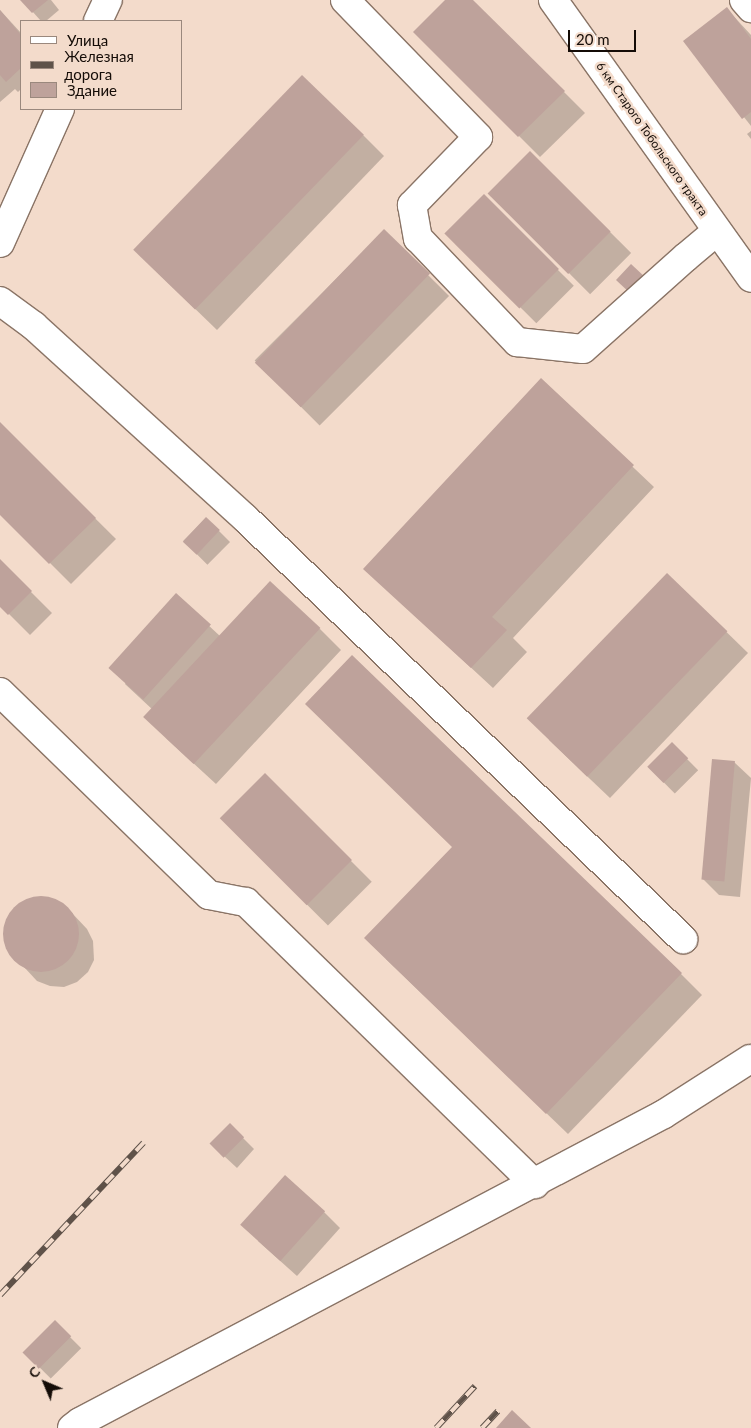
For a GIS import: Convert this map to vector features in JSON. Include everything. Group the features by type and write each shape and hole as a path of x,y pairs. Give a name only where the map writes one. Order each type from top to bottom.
{"street":[{"path":"98,20 108,0"},
{"path":"345,0 478,137 412,205 418,238 517,342 583,349 686,257 718,232"},
{"name":"6 км Старого Тобольского тракта","path":"553,0 751,278"},
{"path":"744,0 751,8"},
{"path":"0,244 60,110"},
{"path":"0,301 34,326 245,518 683,939"},
{"path":"0,692 210,895 246,902 535,1184"},
{"path":"72,1428 664,1114 751,1052"}],"building":[{"path":"20,0 48,0 32,13"},
{"path":"445,0 473,0 565,91 518,137 413,32"},
{"path":"727,7 751,39 751,112 742,119 683,41"},
{"path":"0,10 20,34 20,69 6,82 0,75"},
{"path":"302,75 364,135 195,310 133,250"},
{"path":"530,151 611,232 568,274 488,193"},
{"path":"484,194 559,269 519,309 444,234"},
{"path":"384,229 430,273 301,407 255,363"},
{"path":"631,264 647,279 632,295 616,280"},
{"path":"541,378 634,465 492,617 507,630 471,668 363,569"},
{"path":"0,422 96,518 49,564 0,515"},
{"path":"206,517 220,530 197,555 183,542"},
{"path":"0,559 32,591 8,615 0,607"},
{"path":"667,573 727,631 587,777 527,718"},
{"path":"270,581 320,628 194,764 143,717"},
{"path":"176,593 211,624 143,700 108,668"},
{"path":"352,655 682,973 546,1114 364,938 452,847 305,704"},
{"path":"672,742 688,758 664,783 647,767"},
{"path":"712,759 735,761 724,882 701,880"},
{"path":"265,773 352,860 307,905 220,818"},
{"path":"41,896 55,899 68,907 76,920 79,934 76,948 68,961 55,969 41,972 27,969 14,961 6,948 3,934 6,920 14,907 27,899"},
{"path":"230,1123 244,1137 224,1158 209,1144"},
{"path":"285,1175 325,1211 280,1261 240,1225"},
{"path":"55,1320 71,1336 39,1369 22,1353"},
{"path":"512,1410 531,1428 496,1428"}],"railway":[{"path":"0,1295 143,1143"},
{"path":"436,1428 475,1386"},
{"path":"482,1428 498,1411"}]}
